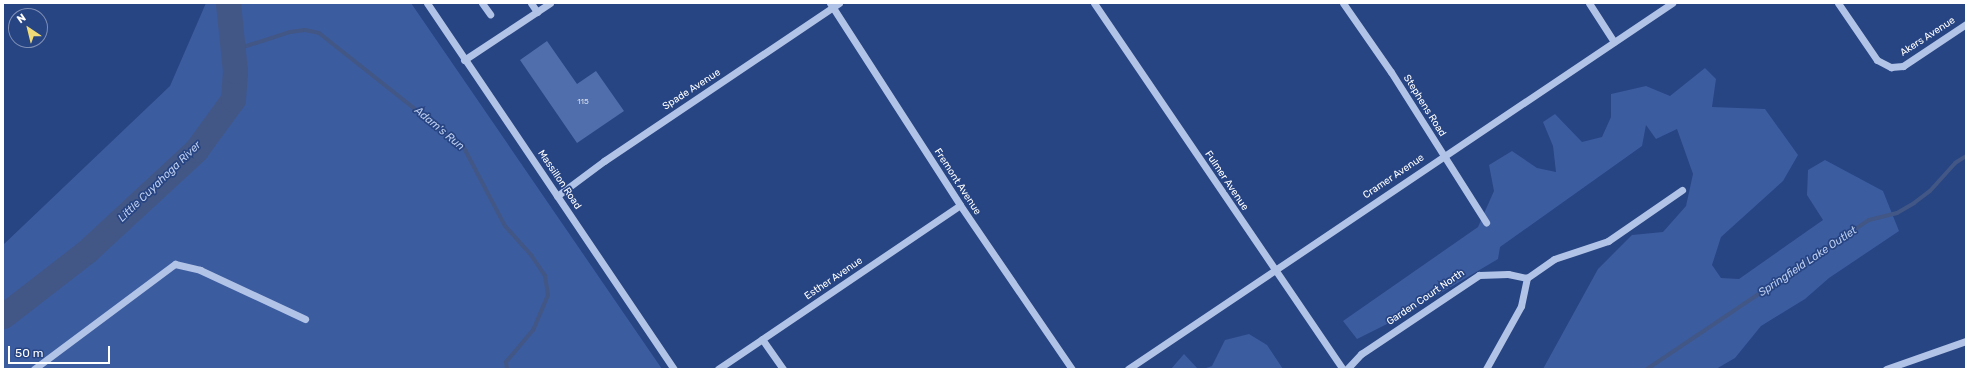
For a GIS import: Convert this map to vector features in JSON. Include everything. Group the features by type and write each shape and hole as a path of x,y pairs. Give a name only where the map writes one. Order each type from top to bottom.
{"street":[{"name":"Massillon Road","path":"427,3 464,60 674,369"},
{"path":"482,3 490,14"},
{"path":"531,3 537,12"},
{"path":"464,60 550,3"},
{"name":"Spade Avenue","path":"557,196 604,161 832,5 840,3"},
{"name":"Fulmer Avenue","path":"1094,3 1274,270 1341,366"},
{"name":"Stephens Road","path":"1343,3 1391,72 1486,222"},
{"path":"1589,3 1614,42"},
{"name":"Cramer Avenue","path":"1128,369 1672,3"},
{"name":"Akers Avenue","path":"1838,3 1877,60 1891,67 1903,66 1966,24"},
{"name":"Fremont Avenue","path":"832,5 960,205 1072,369"},
{"path":"1486,369 1521,306 1527,278 1554,258 1608,241 1682,190"},
{"name":"Esther Avenue","path":"718,369 960,205"},
{"path":"34,369 175,264 200,270 305,319"},
{"name":"Garden Court North","path":"1347,369 1361,354 1479,275 1508,274 1527,278"},
{"path":"762,339 780,368"},
{"path":"1886,369 1966,341"},
{"path":"1333,369 1341,366"}],"shaded area":[{"path":"206,3 411,3 662,369 3,369 3,245 170,86"},
{"path":"1705,68 1716,79 1712,107 1765,109 1798,155 1783,181 1721,237 1712,265 1721,278 1739,279 1823,220 1807,195 1808,170 1825,160 1883,191 1899,231 1829,278 1805,299 1761,326 1735,358 1716,369 1543,369 1598,269 1632,235 1663,232 1686,206 1693,174 1677,129 1656,139 1646,125 1642,146 1500,247 1498,259 1397,319 1357,339 1343,321 1478,227 1494,191 1489,165 1512,151 1537,168 1556,172 1553,146 1543,122 1555,114 1582,142 1602,137 1611,117 1611,94 1646,86 1670,96"},
{"path":"1249,334 1267,345 1283,369 1203,369 1212,366 1225,340"},
{"path":"1184,354 1198,369 1171,369"}],"building":[{"path":"547,41 577,84 596,71 624,111 577,143 520,60"}],"waterway":[{"name":"Little Cuyahoga River","path":"3,316 87,251 196,150 233,99 235,71 228,3"},
{"name":"Adam's Run","path":"234,50 290,32 305,30 319,33 464,148 505,226 531,255 545,276 548,295 533,330 506,362 507,369"},
{"name":"Springfield Lake Outlet","path":"1647,369 1869,220 1897,213 1914,203 1930,191 1955,163 1966,156"}]}
